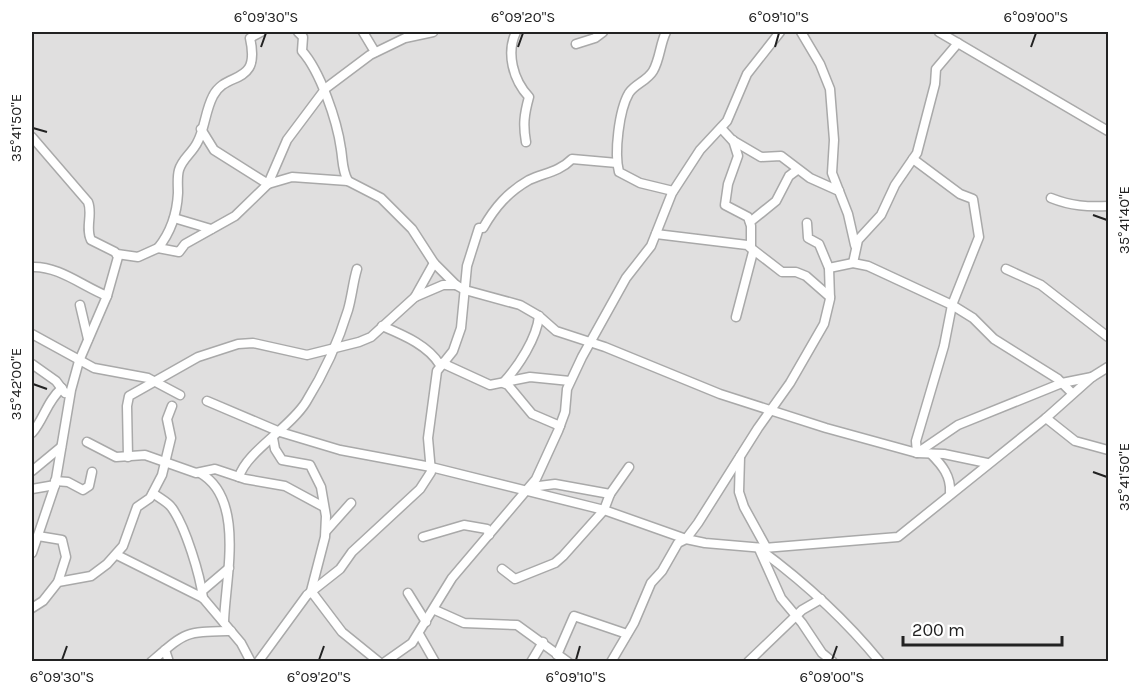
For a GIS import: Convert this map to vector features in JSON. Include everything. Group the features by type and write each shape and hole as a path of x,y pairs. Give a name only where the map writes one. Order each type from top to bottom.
{"street":[{"path":"32,137 90,205 88,231 92,240 117,254 138,257 159,248 167,237 174,218 179,169 196,145 205,111 217,89 236,80 251,64 254,56 250,38 261,32"},
{"path":"298,32 303,37 301,49 309,57 313,72 326,88 341,150 344,174 348,181"},
{"path":"363,32 375,52"},
{"path":"159,248 179,252 185,244 235,216 268,184 287,140 326,88 375,52 410,34 433,32"},
{"path":"516,32 510,44 514,77 529,97 523,117 522,131 526,142"},
{"path":"576,44 595,38 603,32"},
{"path":"666,32 652,73 633,89 626,100 618,135 617,163 619,172 640,183 673,191"},
{"path":"385,662 404,650 419,634 452,578 507,511 529,489 560,426 570,381 626,278 646,253 673,191 700,150 721,128 735,107 747,74 780,32"},
{"path":"801,32 820,64 830,89 834,140 832,173 848,214 855,245 853,262"},
{"path":"939,32 1108,131"},
{"path":"855,245 865,229 881,215 895,185 913,159 935,84 936,69 958,43"},
{"path":"721,128 732,140 761,157 781,156 797,170 839,191"},
{"path":"201,129 214,150 268,184 292,177 348,181 381,198 412,229 434,263 456,285 465,290 520,305 539,316 556,331 590,344 605,347 720,394 826,428 917,453 987,463"},
{"path":"732,140 738,156 728,184 725,205 743,213 750,222 752,250 736,317"},
{"path":"258,662 311,591 340,569 352,552 420,489 430,472 428,438 441,364 453,351 461,328 469,260 479,228 483,228 494,208 506,196 532,179 561,168 572,159 617,163"},
{"path":"913,159 960,194 972,200 979,237 952,305 944,346 916,441 917,453"},
{"path":"750,222 776,201 789,177 797,170"},
{"path":"1051,198 1066,204 1095,208 1108,206"},
{"path":"174,218 212,229"},
{"path":"611,662 651,583 662,571 678,543 686,539 723,485 790,383 824,324 830,297 829,268 819,244 808,238 807,223"},
{"path":"656,234 738,242 782,272 796,272 806,276 830,297"},
{"path":"32,553 55,483 69,400 79,361 107,296 115,273 117,254"},
{"path":"829,268 853,262 878,270 906,286 952,305 973,318 994,339 1062,382 1072,393"},
{"path":"415,297 434,263"},
{"path":"32,267 42,267 56,272 107,296"},
{"path":"239,477 246,460 277,435 304,405 327,369 333,347 349,308 357,269"},
{"path":"1006,269 1041,285 1108,337"},
{"path":"128,457 127,401 129,396 154,380 198,357 238,344 253,343 307,355 359,342 371,337 415,297 443,285 456,285"},
{"path":"80,305 88,339"},
{"path":"503,383 522,359 527,344 536,334 539,316"},
{"path":"382,326 417,343 441,364 490,385 530,377 570,381"},
{"path":"32,334 94,368 134,374 154,380 180,395"},
{"path":"32,364 62,388 69,400"},
{"path":"207,401 277,435 529,489 604,510 686,539 762,548 898,537 950,492 1046,418 1072,393 1108,367"},
{"path":"917,453 958,425 1062,382 1092,377"},
{"path":"503,383 532,414 560,426"},
{"path":"32,433 40,423 43,411 62,388"},
{"path":"58,582 91,576 117,555 126,539 137,507 153,493 165,460 171,432 167,419 172,406"},
{"path":"1046,418 1075,441 1108,450"},
{"path":"277,435 274,449 282,460 310,465 315,471 323,495 322,506 326,531 311,591"},
{"path":"87,442 109,454 128,457 145,455 165,460 200,473 213,483 224,501 228,527 229,568 224,622"},
{"path":"32,471 61,447"},
{"path":"931,454 947,474 951,482 950,492"},
{"path":"740,456 740,489 744,507 777,591 822,653 834,662"},
{"path":"502,569 515,579 555,563 604,510 609,494 629,467"},
{"path":"200,473 215,469 239,477 288,487 322,506"},
{"path":"32,489 68,482 83,490 89,486 92,472"},
{"path":"529,489 555,484 609,494"},
{"path":"723,485 732,484 740,489"},
{"path":"153,493 173,509 187,541 202,595 231,631 251,662"},
{"path":"326,531 351,503"},
{"path":"423,537 464,525 487,529 489,535"},
{"path":"32,608 43,601 58,582 66,557 62,540 35,540"},
{"path":"762,548 821,599 880,662"},
{"path":"117,555 202,595"},
{"path":"202,595 229,568"},
{"path":"311,591 342,632 379,662"},
{"path":"408,593 426,622"},
{"path":"748,662 796,615 821,599"},
{"path":"435,610 464,623 517,625 568,662"},
{"path":"558,655 574,616 627,634"},
{"path":"152,662 181,636 192,632 231,631"},
{"path":"419,634 435,662"},
{"path":"531,662 543,642"},
{"path":"165,650 169,662"}],"shaded area":[{"path":"32,32 1108,32 1108,661 32,661"}]}
